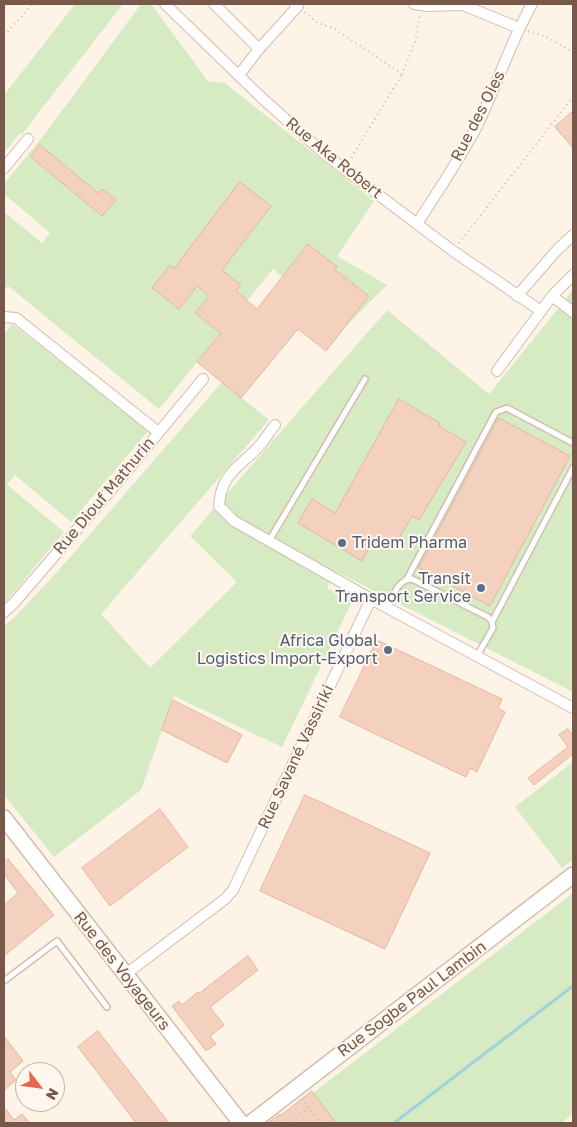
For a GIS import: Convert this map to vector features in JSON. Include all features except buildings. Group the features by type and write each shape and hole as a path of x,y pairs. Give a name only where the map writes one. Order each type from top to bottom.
{"street":[{"name":"Rue Aka Robert","path":"165,4 263,99 344,170 453,251 541,311"},
{"path":"214,4 259,49"},
{"name":"Rue des Oies","path":"417,224 476,128 498,81 519,28 532,4"},
{"path":"239,75 296,5"},
{"path":"418,5 463,5 519,28"},
{"path":"4,168 28,138"},
{"path":"517,296 557,250 573,235"},
{"path":"497,371 552,296 573,275"},
{"path":"552,296 573,312"},
{"path":"4,317 16,318 158,432"},
{"name":"Rue Diouf Mathurin","path":"4,612 14,603 121,478 203,379"},
{"path":"275,425 261,444 225,480 220,492 219,506 234,521 387,608 573,708"},
{"name":"Rue Savané Vassiriki","path":"126,974 230,895 371,599"},
{"name":"Rue des Voyageurs","path":"4,818 241,1123"},
{"name":"Rue Sogbe Paul Lambin","path":"250,1123 573,875"}],"lane":[{"path":"269,542 365,379"},
{"path":"407,579 496,412 507,408 573,443"},
{"path":"492,622 573,468"},
{"path":"387,608 401,582 412,579 488,617 492,622 493,628 477,656"},
{"path":"4,981 57,940 107,1007"}],"path":[{"path":"4,35 33,4"},
{"path":"296,5 316,22 336,29 402,74"},
{"path":"344,170 402,74 415,42 418,5"},
{"path":"519,28 544,36 573,52"},
{"path":"453,251 573,97"},
{"path":"295,1089 321,1123"},
{"path":"288,1123 309,1107"}],"green space":[{"path":"75,4 123,4 22,134 20,133 4,153 4,95"},
{"path":"141,4 151,4 208,81 225,83 374,201 337,256 387,285 345,327 273,269 159,409 8,286 4,290 4,212 42,243 50,233 4,194 4,184 44,135"},
{"path":"573,290 573,692 335,571 327,588 352,602 282,747 174,696 141,790 54,857 4,795 4,626 16,616 58,571 222,382 269,420 101,614 150,668 237,582 190,536 387,310 489,394"},
{"path":"12,324 149,430 71,522 15,475 7,485 64,532 4,604 4,334"},
{"path":"573,762 573,860 562,868 515,807"},
{"path":"573,893 573,1114 561,1123 336,1123 313,1093"}],"waterway":[{"path":"394,1123 573,986"}],"place":[{"name":"Tridem Pharma","path":"342,543"},
{"name":"Transit Transport Service","path":"481,588"},
{"name":"Africa Global Logistics Import-Export","path":"388,650"}]}
